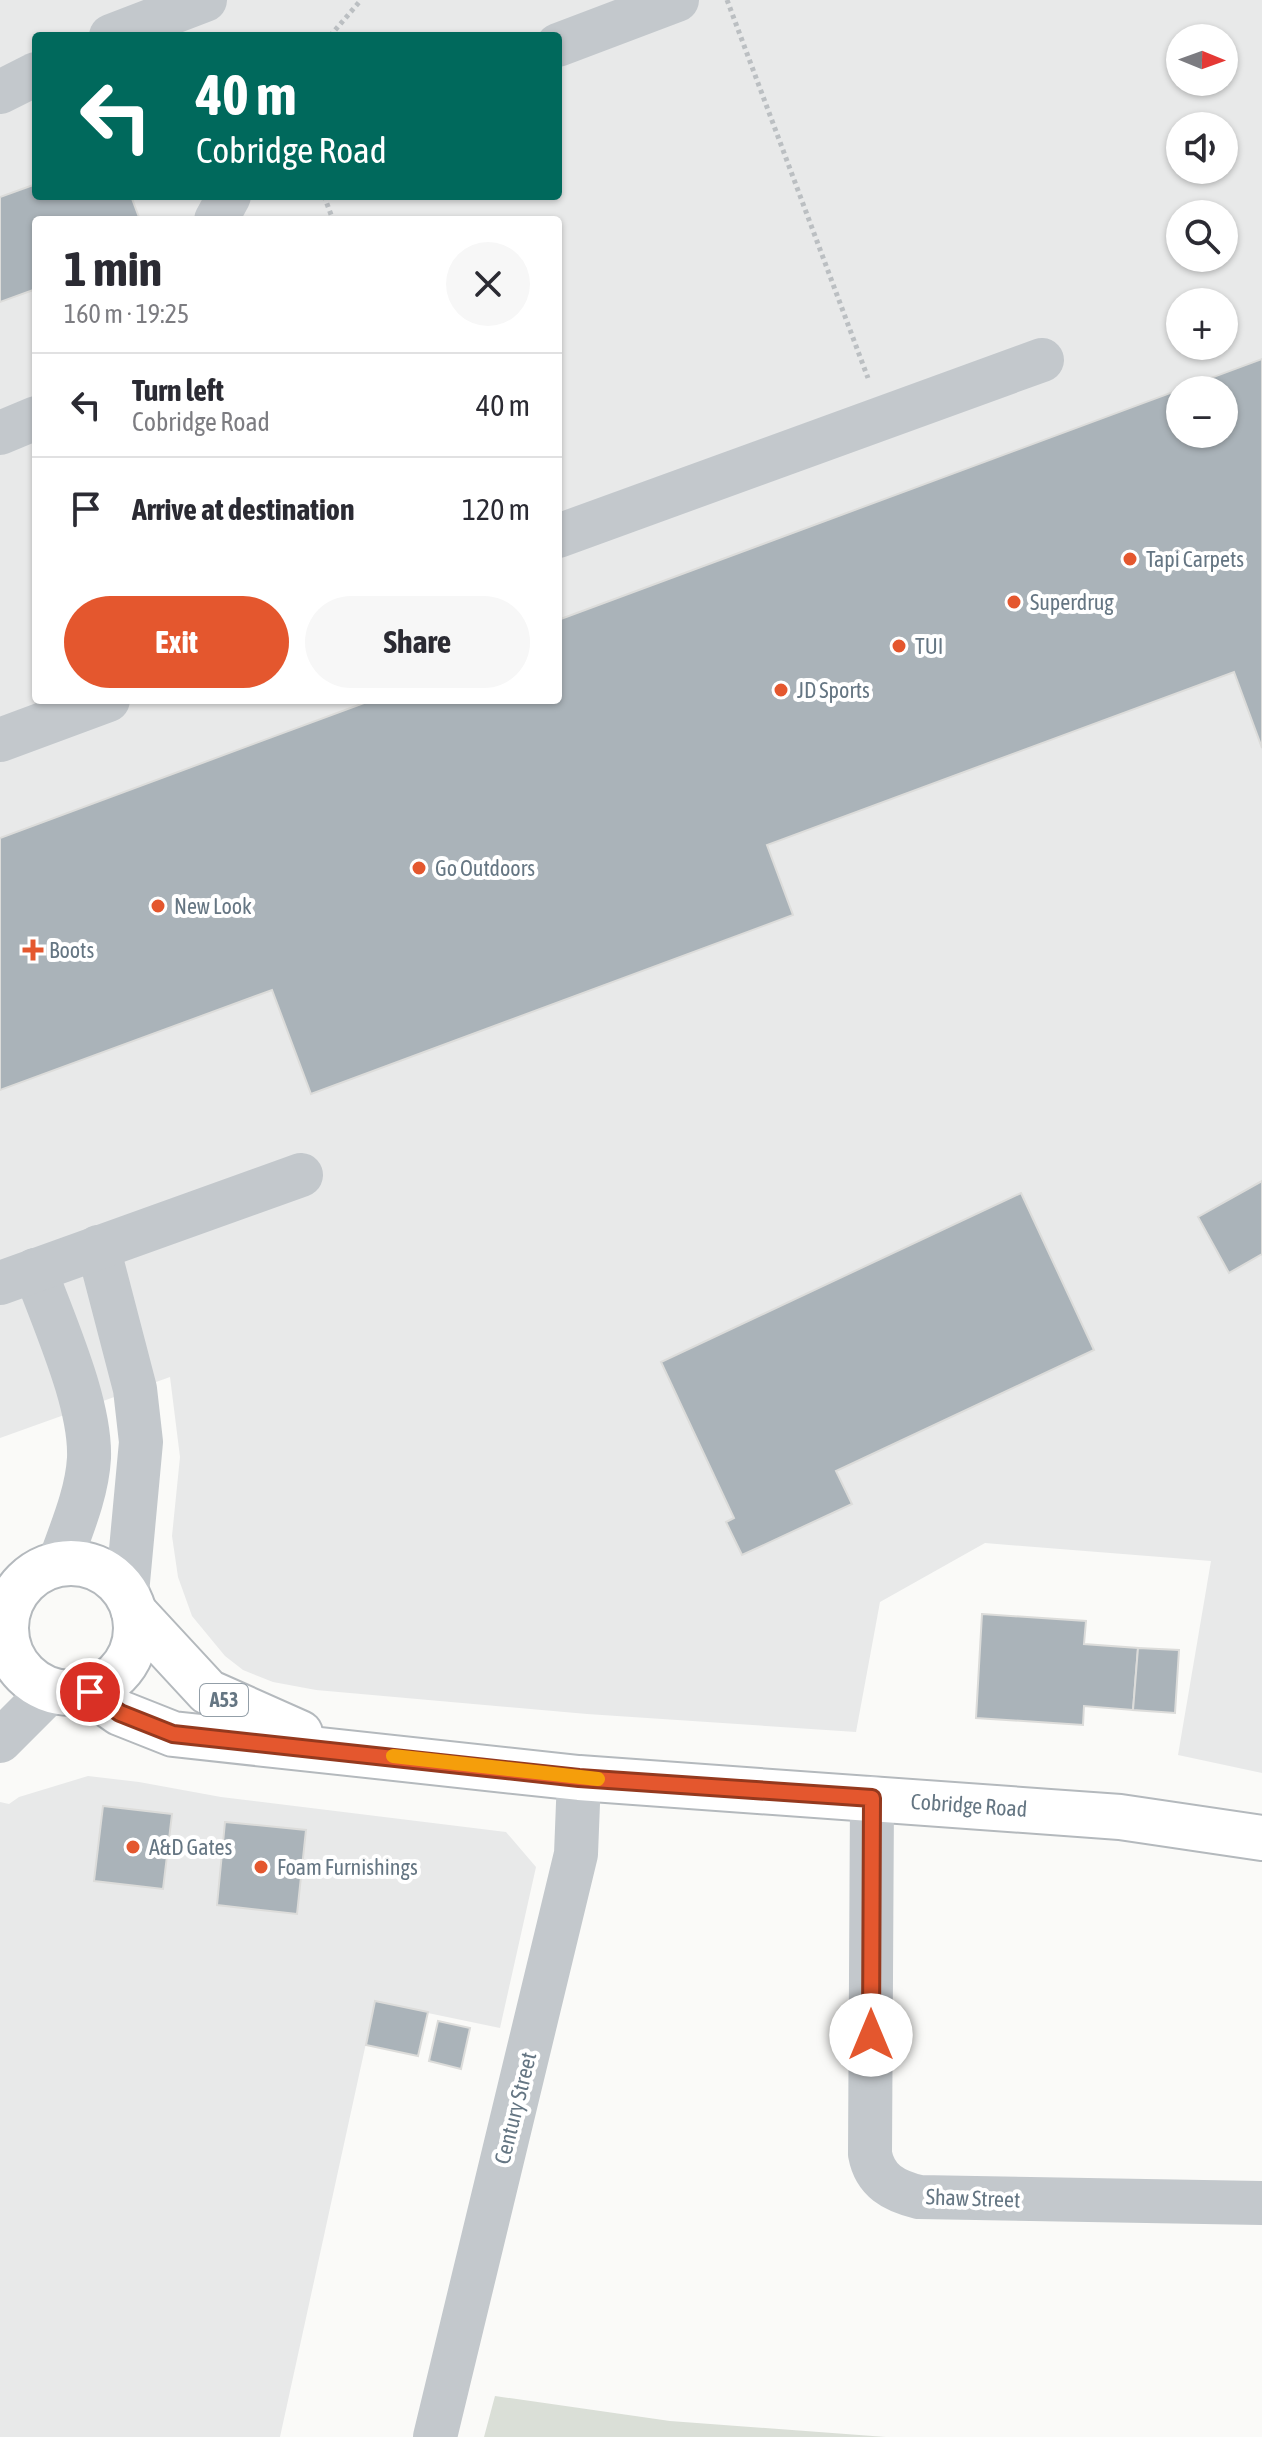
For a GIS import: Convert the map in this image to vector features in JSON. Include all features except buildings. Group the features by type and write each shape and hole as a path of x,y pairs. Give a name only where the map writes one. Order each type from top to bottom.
{"highway":[{"path":"0,1597 49,1567 77,1563 97,1568 114,1579 130,1603 135,1643 127,1664 111,1681 44,1689 22,1673 10,1653 6,1637 8,1607 21,1585 49,1567"},
{"name":"Cobridge Road","path":"130,1603 208,1692 340,1750"},
{"name":"Cobridge Road","path":"44,1689 173,1734 579,1778 1120,1817 1262,1838"}],"street":[{"path":"121,32 205,0"},
{"path":"562,43 677,0"},
{"path":"0,92 32,76"},
{"path":"562,535 1042,360"},
{"path":"0,433 32,420"},
{"path":"0,740 97,704"},
{"path":"49,1567 77,1511 89,1458 84,1408 18,1277 301,1175"},
{"path":"98,1247 135,1389 141,1442 130,1603"},
{"path":"0,1741 44,1689"},
{"name":"Century Street","path":"435,2437 576,1854 579,1778"},
{"name":"Shaw Street","path":"872,1798 870,2154 873,2171 896,2191 919,2197 1262,2203"}],"path":[{"path":"333,32 361,0"},
{"path":"727,0 883,419"}],"shaded area":[{"path":"0,0 1262,0 1262,1773 1178,1755 1211,1561 985,1543 880,1602 856,1732 587,1714 316,1690 273,1682 243,1670 225,1656 192,1616 178,1577 172,1536 180,1457 170,1377 0,1438"},
{"path":"88,1776 221,1797 506,1832 536,1867 500,2028 375,2002 280,2437 0,2437 0,1802 9,1804 19,1797"},
{"path":"495,2396 670,2421 886,2437 484,2437"}],"slow traffic":[{"path":"393,1756 598,1779"}],"place":[{"name":"Tapi Carpets","path":"1130,559"},
{"name":"Superdrug","path":"1014,602"},
{"name":"TUI","path":"899,646"},
{"name":"JD Sports","path":"781,690"},
{"name":"Go Outdoors","path":"419,868"},
{"name":"New Look","path":"158,906"},
{"name":"Boots","path":"33,950"},
{"name":"A&D Gates","path":"133,1847"},
{"name":"Foam Furnishings","path":"261,1867"}],"route":[{"path":"90,1692 120,1713 173,1734 579,1778 872,1798 871,2035"}]}
